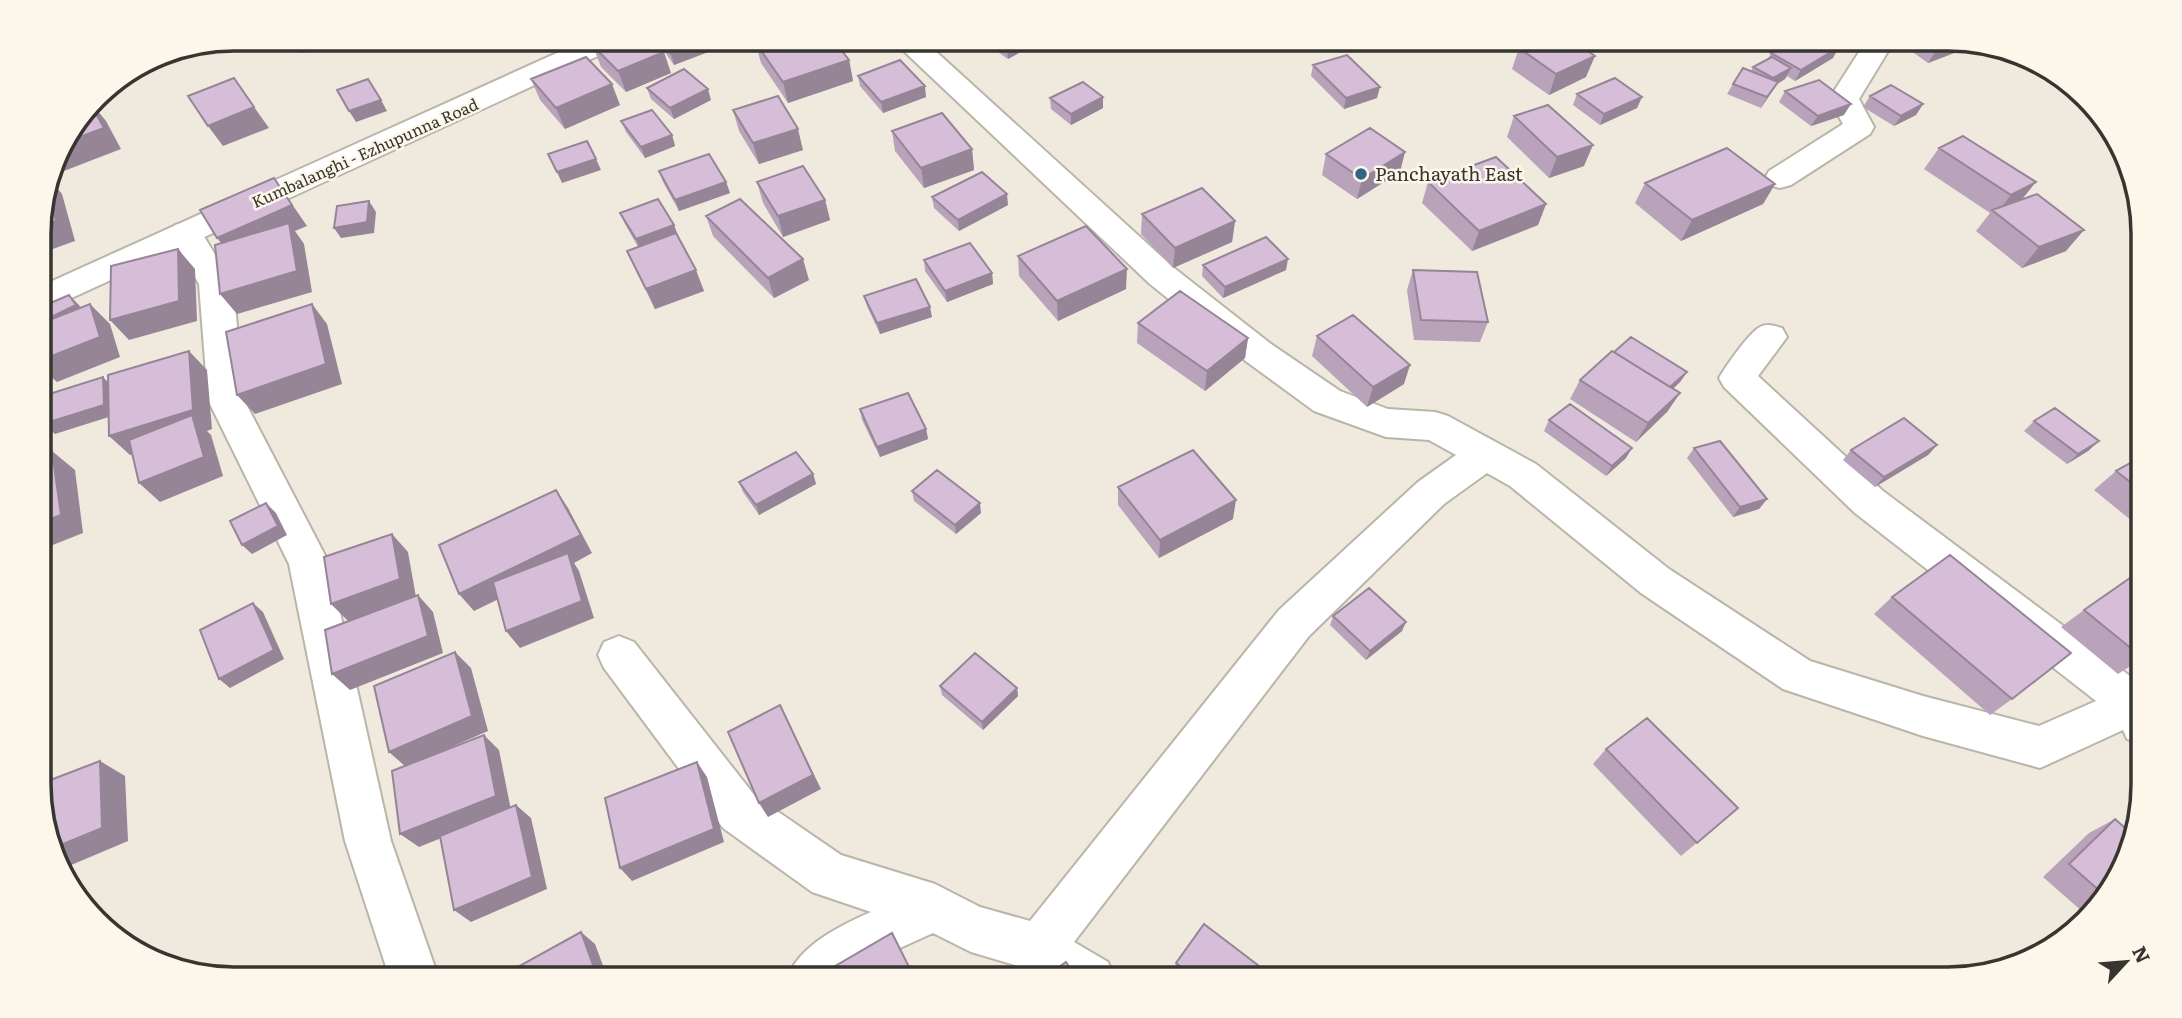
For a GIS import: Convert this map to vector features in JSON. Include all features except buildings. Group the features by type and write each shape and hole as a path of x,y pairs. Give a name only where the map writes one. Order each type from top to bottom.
{"street":[{"name":"Kumbalanghi - Ezhupunna Road","path":"51,295 587,51"},
{"path":"918,51 1162,276 1270,361 1327,401 1386,423 1435,426 1523,475 1656,581 1798,676 1923,716 2040,747 2131,714"},
{"path":"1780,178 1860,127 1844,99 1849,62 1864,51"},
{"path":"186,233 216,284 226,400 309,563 368,841 411,967"},
{"path":"1770,337 1737,378 1869,502 2131,704"},
{"path":"1039,948 1294,623 1431,493 1485,454"},
{"path":"619,655 739,812 829,875 935,908 971,928 1039,948 1071,967"},
{"path":"827,967 861,941 935,908"}],"place":[{"name":"Panchayath East","path":"1361,174"}]}
